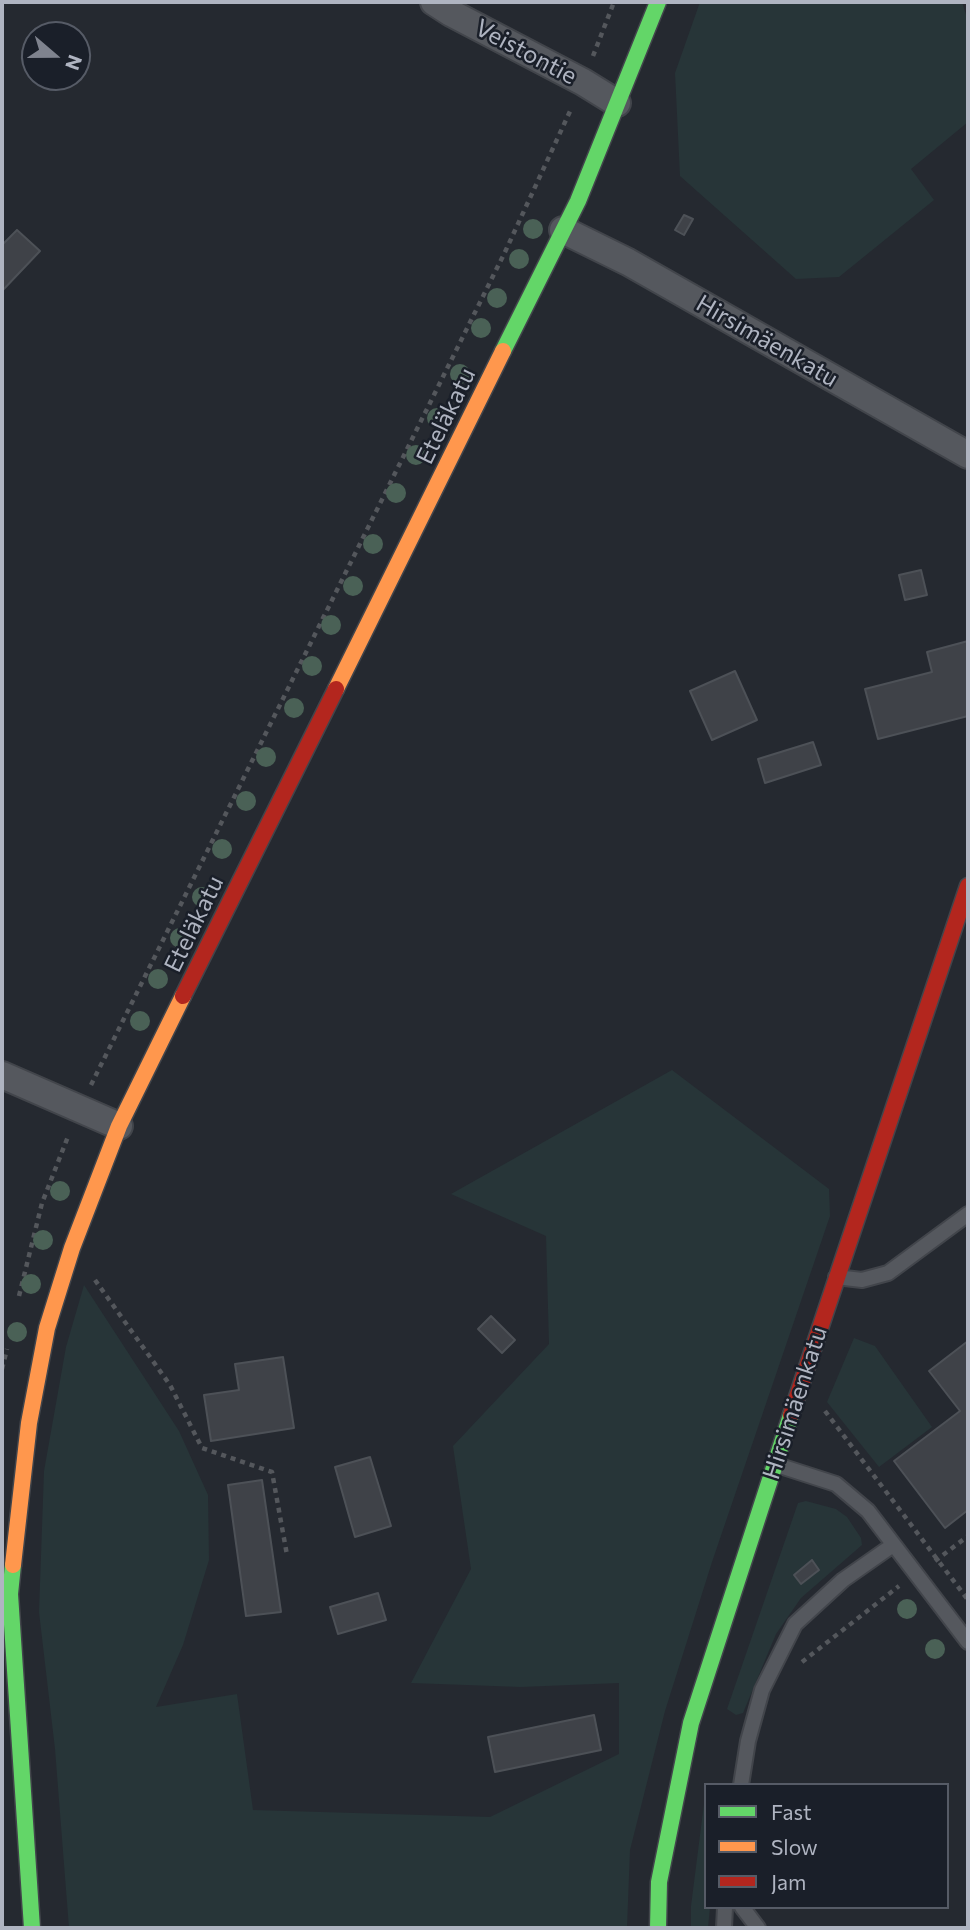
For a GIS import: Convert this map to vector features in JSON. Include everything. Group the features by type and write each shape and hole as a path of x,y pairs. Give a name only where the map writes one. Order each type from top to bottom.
{"main road":[{"name":"Eteläkatu","path":"32,1928 14,1833 10,1594 29,1423 47,1328 72,1248 119,1126 578,201 658,2"},
{"name":"Hirsimäenkatu","path":"658,1928 659,1882 691,1723 774,1464 968,886"}],"street":[{"name":"Veistontie","path":"434,2 617,103"},
{"name":"Hirsimäenkatu","path":"563,230 628,262 968,454"},
{"path":"2,1075 119,1126"}],"lane":[{"path":"836,1277 862,1280 888,1273 968,1214"},
{"path":"774,1464 836,1484 868,1511 968,1642"},
{"path":"741,1783 748,1741 762,1690 795,1624 843,1580 893,1545"},
{"path":"724,1928 725,1909"},
{"path":"744,1909 758,1928"}],"path":[{"path":"17,1305 42,1203 78,1110 540,180 614,2"},
{"path":"72,1248 170,1385 202,1448 272,1472 288,1555"},
{"path":"2,1369 8,1343"},
{"path":"820,1405 968,1600"},
{"path":"800,1663 915,1573 968,1536"}],"shaded area":[{"path":"700,2 962,2 968,21 968,122 911,169 934,200 839,277 796,279 680,176 675,73"},
{"path":"672,1070 829,1189 830,1216 712,1562 665,1711 630,1850 627,1928 69,1928 55,1749 39,1612 44,1471 66,1347 84,1285 179,1431 208,1495 209,1560 183,1645 156,1707 237,1694 253,1810 490,1817 619,1754 619,1683 521,1687 411,1683 471,1569 453,1446 549,1344 546,1236 451,1194"},
{"path":"854,1338 875,1346 932,1427 879,1467 827,1402"},
{"path":"806,1501 836,1509 847,1517 861,1538 862,1545 801,1598 776,1634 743,1713 736,1715 727,1709 798,1503"},
{"path":"704,1804 704,1909 710,1909 708,1928 691,1928 691,1906"}],"building":[{"path":"684,215 693,219 684,235 675,230"},
{"path":"17,230 40,251 2,291 2,245"},
{"path":"921,570 927,595 905,600 899,575"},
{"path":"968,641 968,716 878,739 865,689 932,672 927,652"},
{"path":"735,671 757,720 712,740 690,691"},
{"path":"813,742 821,765 765,783 758,759"},
{"path":"491,1316 515,1340 502,1353 478,1329"},
{"path":"968,1341 968,1510 945,1528 894,1461 960,1411 929,1371"},
{"path":"283,1357 294,1428 211,1441 204,1395 239,1390 235,1364"},
{"path":"370,1457 391,1526 355,1537 335,1467"},
{"path":"262,1480 281,1612 246,1616 228,1485"},
{"path":"812,1560 819,1570 801,1584 794,1575"},
{"path":"378,1593 386,1620 338,1634 330,1607"},
{"path":"594,1715 601,1750 495,1772 488,1737"}],"traffic: fast":[{"path":"503,351 578,201 658,2"},
{"path":"658,1928 659,1882 691,1723 791,1415"},
{"path":"13,1565 10,1594 32,1928"}],"traffic: slow":[{"path":"336,689 503,351"},
{"path":"13,1565 29,1423 47,1328 72,1248 119,1126 183,996"}],"traffic: jam":[{"path":"183,996 336,689"},
{"path":"791,1415 968,886"}]}
